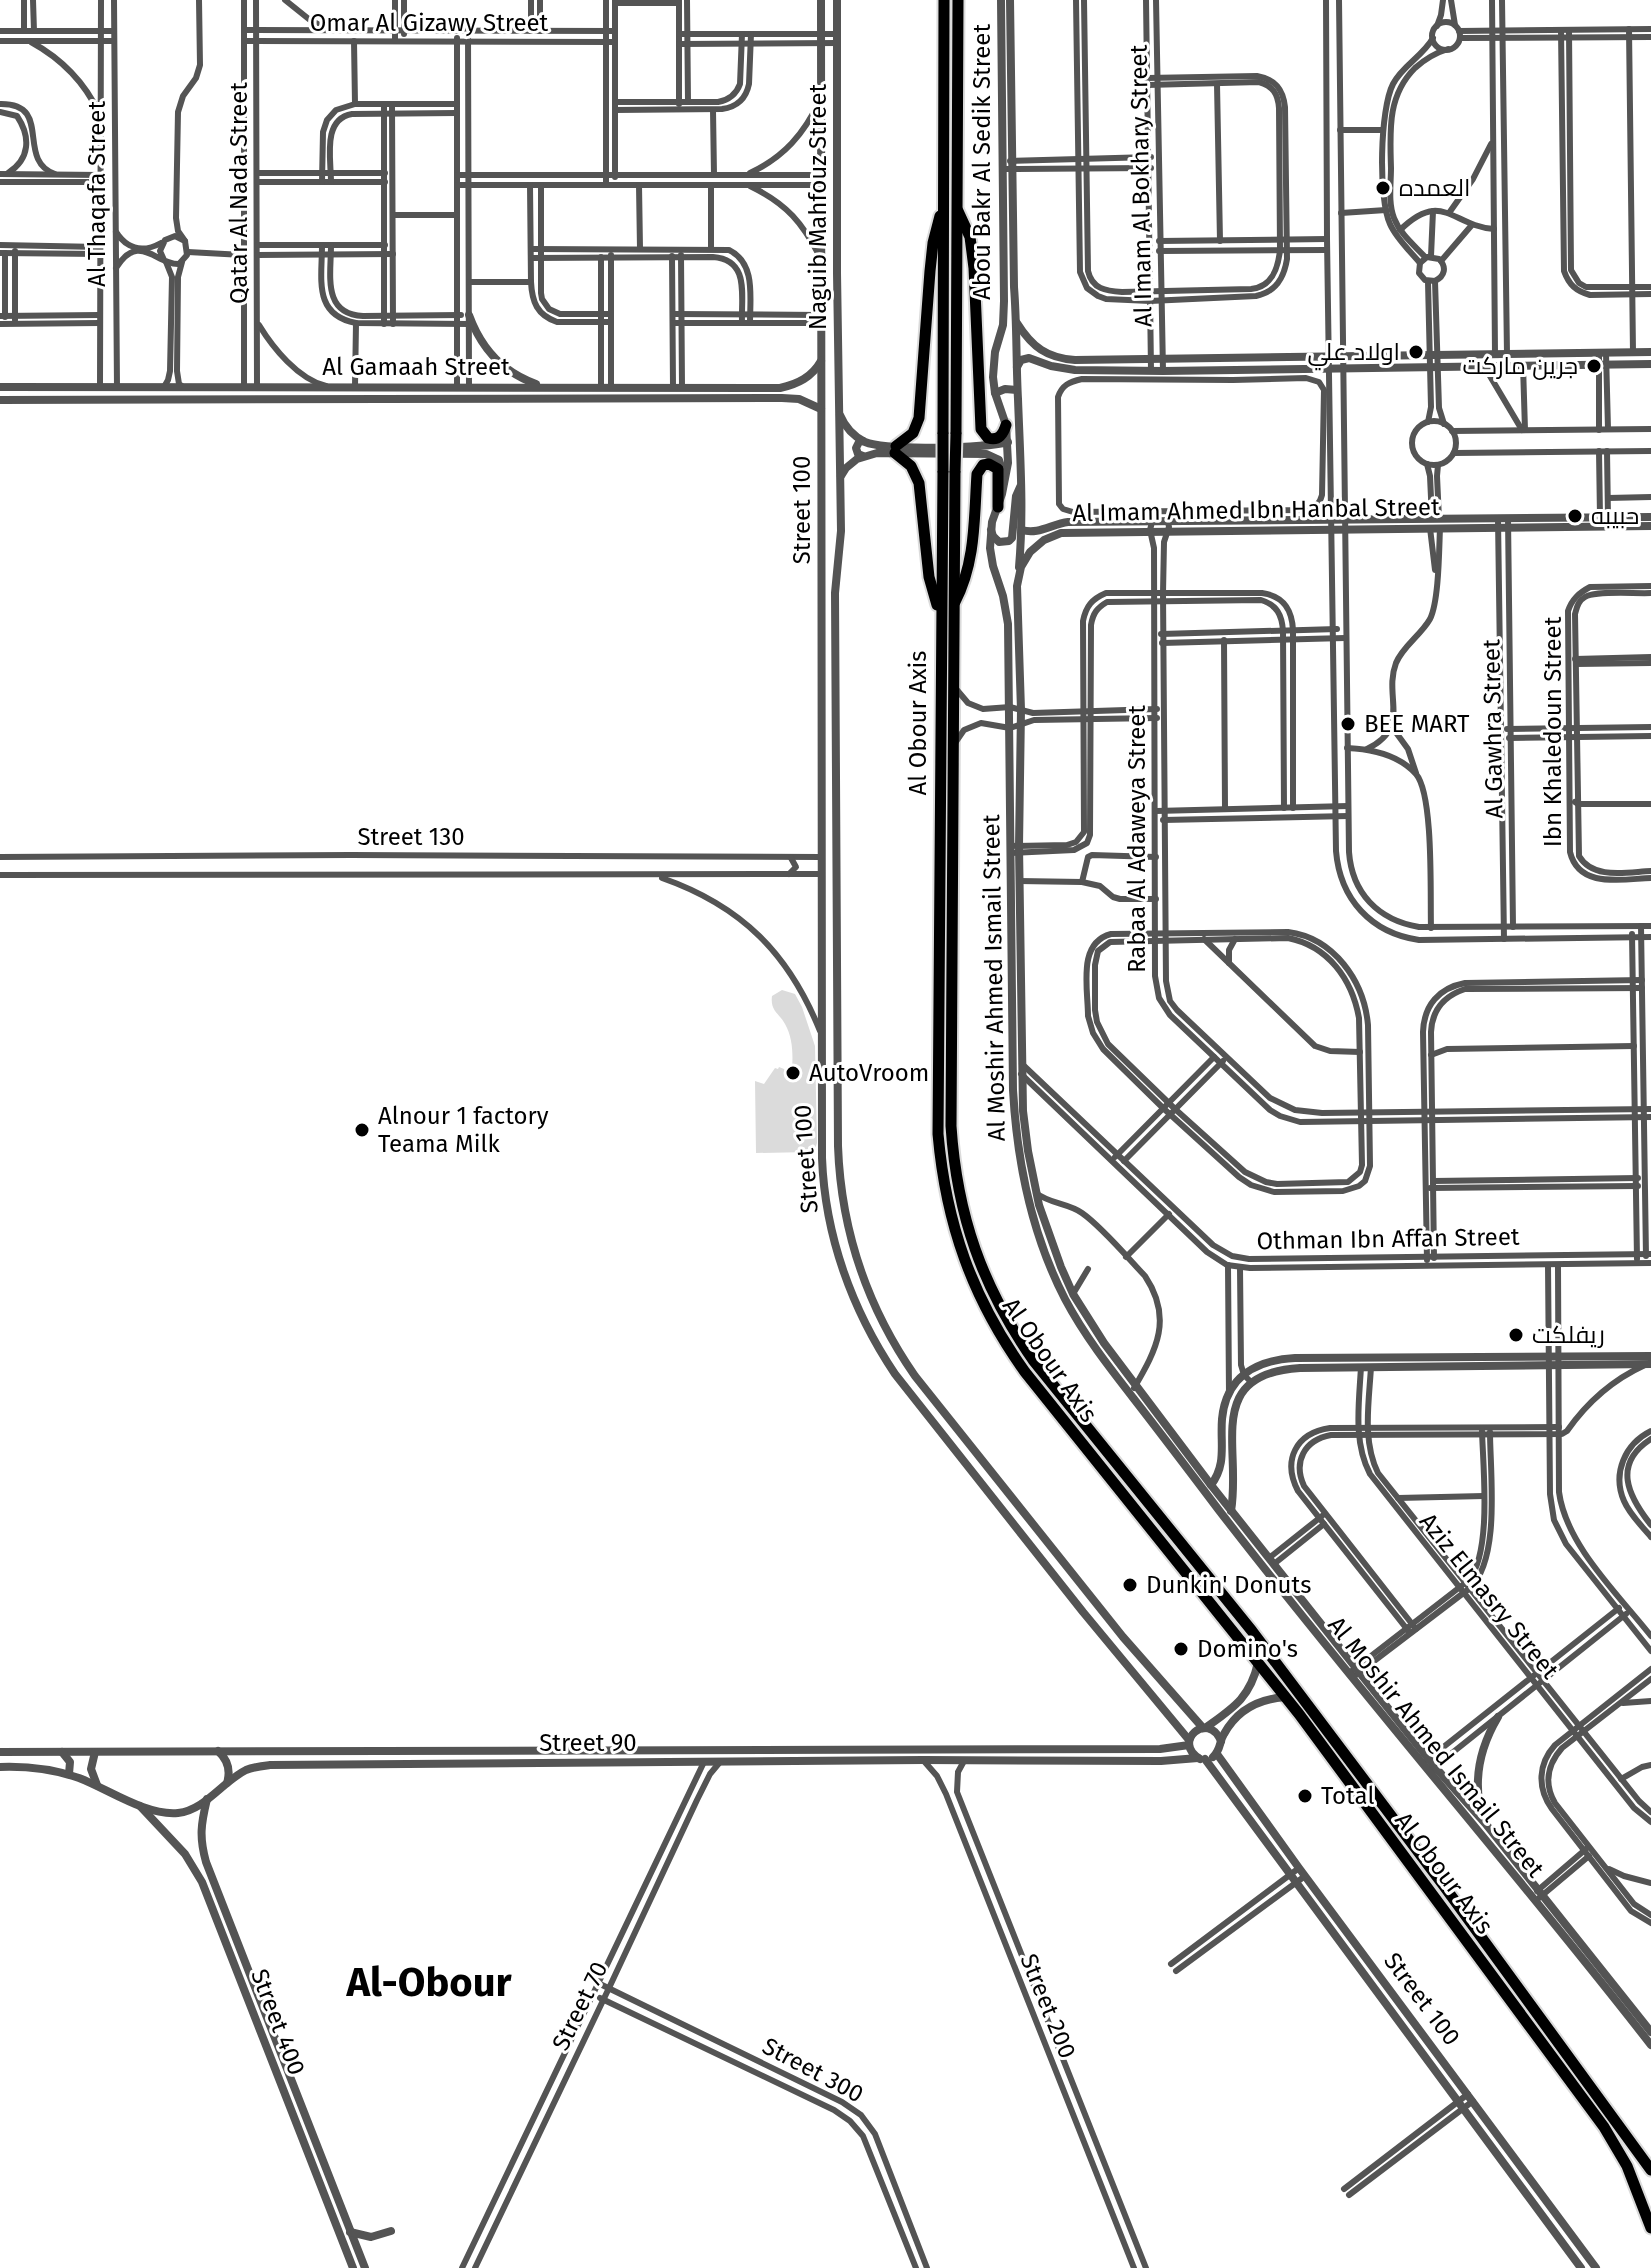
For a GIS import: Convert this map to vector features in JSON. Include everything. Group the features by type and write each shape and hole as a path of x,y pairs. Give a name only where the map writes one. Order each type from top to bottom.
{"highway":[{"name":"Al Obour Axis","path":"944,0 943,208 950,434"},
{"name":"Al Obour Axis","path":"958,0 958,210 941,612 938,1134 944,1187 957,1239 980,1299 1012,1354 1285,1697 1613,2139 1647,2209 1651,2228"},
{"path":"941,612 930,584 919,483 911,466 895,450 913,433 919,418 933,243 943,208"},
{"path":"958,210 970,237 974,268 981,429 984,436 996,439 1006,425"},
{"path":"953,606 967,573 973,538 977,474 983,465 989,464 998,469 998,507"},
{"name":"Al Obour Axis","path":"949,471 954,685 951,1126 953,1158 964,1220 985,1279 1033,1360 1252,1631 1444,1886 1648,2167 1651,2179"}],"street":[{"path":"24,0 24,31"},
{"path":"33,0 34,31"},
{"name":"Al Thaqafa Street","path":"100,388 101,0"},
{"name":"Al Thaqafa Street","path":"114,0 117,388"},
{"path":"186,399 186,388 179,384 177,371 178,277 188,252 178,231 176,218 178,112 200,65 199,0"},
{"name":"Qatar Al Nada Street","path":"244,0 244,386"},
{"name":"Qatar Al Nada Street","path":"256,0 257,386"},
{"path":"285,0 328,30"},
{"path":"395,0 395,41"},
{"path":"404,0 404,41"},
{"path":"531,0 536,31"},
{"path":"536,31 540,0"},
{"path":"606,0 611,175 615,185"},
{"path":"684,106 687,0"},
{"name":"Naguib Mahfouz Street","path":"821,0 821,409"},
{"name":"Naguib Mahfouz Street","path":"837,0 839,415"},
{"name":"Abou Bakr Al Sedik Street","path":"1001,0 1008,165"},
{"name":"Abou Bakr Al Sedik Street","path":"995,393 993,365 1009,287 1010,0"},
{"path":"1076,0 1081,36"},
{"path":"1084,0 1081,36 1080,272 1084,284 1091,292 1106,299 1150,301 1265,294 1272,291 1283,276 1277,94 1267,84 1259,82 1158,76 1147,81"},
{"name":"Al Imam Al Bokhary Street","path":"1146,0 1151,370"},
{"name":"Al Imam Al Bokhary Street","path":"1156,0 1163,371"},
{"path":"1326,0 1336,851 1340,875 1349,897 1374,924 1395,935 1419,940 1651,937"},
{"path":"1339,0 1345,638 1352,874 1361,893 1377,910 1407,925 1431,928 1651,926"},
{"path":"1441,261 1425,259 1394,231 1384,197 1383,130 1391,87 1433,38 1443,0"},
{"path":"1425,259 1400,230 1391,204 1390,131 1394,101 1404,81 1433,54 1457,45 1458,32 1451,0"},
{"path":"1492,0 1495,354"},
{"path":"1502,0 1507,354"},
{"path":"606,185 611,175 615,106 615,1 679,2 684,106"},
{"path":"1437,26 1446,22 1458,32 1492,35 1629,33 1651,29"},
{"name":"Omar Al Gizawy Street","path":"244,30 615,31"},
{"path":"457,30 457,387"},
{"path":"468,30 469,387"},
{"path":"0,31 114,31"},
{"path":"1629,33 1651,37"},
{"path":"1629,33 1633,352"},
{"path":"679,34 751,34 821,39"},
{"path":"615,106 684,106 724,101 734,94 740,84 742,34"},
{"path":"684,106 713,110 737,104 747,92 751,34"},
{"path":"1565,34 1566,170 1570,264 1574,277 1586,287 1651,294"},
{"path":"1433,38 1438,46 1448,49"},
{"path":"679,44 837,39"},
{"path":"0,41 114,41"},
{"path":"28,41 72,72 84,85 101,117"},
{"name":"Omar Al Gizawy Street","path":"244,41 615,42"},
{"path":"354,41 355,104"},
{"path":"1147,81 1158,85 1218,81"},
{"path":"1218,81 1220,241"},
{"path":"747,175 767,165 789,148 806,126 821,96"},
{"path":"0,104 17,106 25,111 32,127 37,160 41,167 55,174"},
{"path":"322,182 324,125 336,110 355,104 457,104"},
{"path":"384,104 384,320"},
{"path":"392,104 393,324"},
{"path":"713,110 714,175"},
{"path":"0,112 17,116 27,139 20,163 4,174"},
{"path":"331,182 331,136 335,123 345,115 457,113"},
{"path":"1340,130 1383,130"},
{"path":"1449,213 1493,140"},
{"path":"1008,165 1159,157"},
{"path":"1008,165 1082,169 1159,168"},
{"path":"1082,169 1089,277 1098,288 1107,291 1258,288 1276,272 1283,250"},
{"path":"257,173 393,173"},
{"path":"4,174 101,178"},
{"path":"457,175 747,175 821,180"},
{"path":"0,182 101,178"},
{"path":"457,185 747,185 821,180"},
{"path":"257,182 393,182"},
{"path":"530,185 531,282 537,309 549,319 566,322 600,318"},
{"path":"541,185 542,299 549,309 560,314 611,318"},
{"path":"639,185 640,249"},
{"path":"711,185 711,249"},
{"path":"747,185 786,208 803,228 821,260"},
{"path":"1341,213 1386,210"},
{"path":"1400,230 1409,220 1433,211 1449,213 1471,226 1494,229"},
{"path":"1433,211 1425,259 1419,273 1422,279 1432,282 1443,275 1441,261"},
{"path":"393,215 457,215"},
{"path":"162,388 167,384 170,371 172,277 160,251 176,218"},
{"path":"1441,261 1471,226"},
{"path":"116,232 125,243 139,249 150,248 175,236 185,241"},
{"path":"1159,241 1327,239"},
{"path":"257,245 393,245"},
{"path":"322,245 322,292 328,308 340,319 356,323 384,320 393,315 457,315 469,319 485,348 499,363 527,381 552,387"},
{"path":"331,245 332,290 341,310 393,324 457,324 469,319"},
{"path":"100,250 3,249 3,320 100,323"},
{"path":"15,249 15,320"},
{"path":"531,249 729,250 737,254 746,266 749,281 746,323"},
{"path":"601,249 600,318 606,387"},
{"path":"606,387 611,318 611,249"},
{"path":"673,249 673,323 678,387"},
{"path":"678,387 681,249"},
{"path":"1159,251 1327,250"},
{"path":"116,268 125,257 138,252 152,253 174,264 182,262"},
{"path":"188,252 243,255"},
{"path":"257,255 393,254"},
{"path":"531,258 720,258 732,263 740,275 746,314"},
{"path":"821,273 831,270 837,273"},
{"path":"469,282 531,282"},
{"path":"1432,282 1431,407 1428,422 1417,430 1412,443 1416,456 1427,464 1438,465 1450,459 1456,440 1444,424 1439,408 1433,366"},
{"name":"Abou Bakr Al Sedik Street","path":"1009,287 1017,323 1021,484"},
{"path":"1633,291 1651,287"},
{"path":"673,314 746,314 821,319"},
{"path":"15,320 100,315"},
{"path":"673,323 821,319"},
{"path":"257,322 289,361 321,385 330,386"},
{"path":"355,386 356,323"},
{"path":"1003,325 1017,323 1033,345 1057,358 1075,360 1651,352"},
{"path":"1150,348 1156,350 1162,347"},
{"path":"1599,430 1602,353"},
{"path":"1017,367 1021,360 1029,358 1075,370 1151,370 1232,375"},
{"name":"Al Gamaah Street","path":"0,387 748,388 791,386 809,376 822,360"},
{"path":"1602,364 1608,429"},
{"path":"1245,375 1329,368 1651,364"},
{"path":"1523,365 1524,430"},
{"path":"1484,366 1524,430"},
{"path":"1232,375 1311,378 1322,386 1322,495 1313,509 1073,512 1061,507 1058,397 1066,384 1082,379 1232,375"},
{"path":"748,388 748,398"},
{"path":"1010,707 1008,624 991,557 991,530 1007,473 1008,442 1006,425 995,393 1005,389 1017,390"},
{"name":"Al Gamaah Street","path":"0,400 748,398 799,399 821,409"},
{"name":"Street 100","path":"821,409 823,1178 829,1218 842,1267 858,1309 879,1349 904,1386 1189,1742"},
{"path":"839,415 846,427 863,441 895,450 996,457 1003,471 998,507"},
{"name":"Street 100","path":"839,415 841,531 836,580 838,1146 839,1176 849,1235 863,1280 889,1337 915,1376 1132,1648 1204,1728"},
{"path":"1428,422 1444,424"},
{"path":"1452,431 1651,429"},
{"path":"863,441 857,444 856,450 863,456"},
{"path":"839,481 846,468 863,456 895,450 984,447 1008,442"},
{"path":"1603,451 1608,498 1604,517"},
{"path":"1603,451 1604,517"},
{"path":"1454,453 1651,451"},
{"path":"1427,464 1435,524"},
{"path":"1367,749 1382,740 1392,727 1396,664 1430,618 1436,599 1433,561 1438,465"},
{"path":"991,530 999,542 1012,538 1016,496 1021,484"},
{"path":"1021,484 1022,530 1016,601 1021,710"},
{"path":"1608,498 1651,497"},
{"name":"Al Imam Ahmed Ibn Hanbal Street","path":"1503,523 1604,517 1651,526"},
{"name":"Al Imam Ahmed Ibn Hanbal Street","path":"1022,530 1034,533 1151,527 1639,522 1651,517"},
{"name":"Al Gawhra Street","path":"1503,523 1501,738 1504,939"},
{"name":"Al Gawhra Street","path":"1503,523 1511,729 1513,939"},
{"name":"Rabaa Al Adaweya Street","path":"1151,527 1154,544 1155,976 1159,998 1170,1015 1217,1055 1226,1058 1270,1098 1309,1113 1648,1117"},
{"name":"Rabaa Al Adaweya Street","path":"1168,527 1164,542 1163,597 1166,981 1170,1001 1217,1055 1220,1064 1270,1110 1300,1122 1648,1109"},
{"path":"822,530 831,533 841,531"},
{"name":"Al Imam Ahmed Ibn Hanbal Street","path":"1018,577 1030,552 1048,532"},
{"name":"Ibn Khaledoun Street","path":"1651,586 1593,594 1579,603 1575,614 1568,728 1570,852 1575,866 1586,875 1600,879 1651,871"},
{"name":"Ibn Khaledoun Street","path":"1629,590 1651,593"},
{"path":"1014,849 1074,850 1087,843 1092,827 1087,715 1093,615 1098,607 1107,602 1154,597 1269,594 1287,606 1293,630 1288,808"},
{"path":"1163,597 1261,600 1276,607 1281,614 1288,808"},
{"path":"1154,634 1345,629"},
{"path":"1224,632 1225,809"},
{"path":"1154,643 1345,638"},
{"path":"1572,662 1651,660"},
{"name":"Ibn Khaledoun Street","path":"1572,662 1577,728 1578,849 1583,862 1600,872 1651,878"},
{"path":"954,685 962,698 975,707 989,709 1010,707 1033,713 1087,715 1164,713"},
{"name":"Al Moshir Ahmed Ismail Street","path":"1010,707 1014,849 1012,1055 1023,1075 1025,1133 1035,1198 1073,1294 1133,1391 1227,1520 1651,2032"},
{"name":"Al Moshir Ahmed Ismail Street","path":"1021,710 1014,849 1019,881 1016,1133 1052,1271 1095,1348 1211,1485 1354,1672"},
{"path":"954,746 964,730 972,725 990,723 1010,728 1034,720 1087,715"},
{"path":"822,717 837,717"},
{"path":"1392,727 1408,749 1425,797 1431,928"},
{"path":"1501,729 1651,727"},
{"path":"822,730 837,730"},
{"path":"1501,738 1651,736"},
{"path":"1347,748 1367,749 1389,757 1416,774"},
{"path":"1569,805 1573,801 1578,804 1651,804"},
{"path":"1156,811 1348,806"},
{"path":"1156,821 1348,816"},
{"path":"822,834 830,830 837,833"},
{"path":"1082,882 1088,857 1092,855 1156,857"},
{"path":"598,856 598,875"},
{"name":"Street 130","path":"0,857 822,857"},
{"path":"789,874 796,867 791,858"},
{"name":"Street 130","path":"0,875 822,874"},
{"path":"655,875 724,907 768,943 799,987 822,1036"},
{"path":"1019,881 1082,882 1100,886 1120,899 1156,899"},
{"path":"822,895 838,895"},
{"path":"1632,926 1637,1264"},
{"path":"1641,926 1648,1109 1645,1182 1649,1264"},
{"path":"1300,934 1323,944 1351,973 1365,1005 1368,1025 1366,1121 1370,1166 1365,1181 1343,1191 1262,1190 1239,1177 1108,1044 1101,1034 1095,1010 1098,951 1117,940 1156,937 1300,934"},
{"path":"1165,936 1288,938 1320,951 1351,990 1359,1018 1366,1112"},
{"path":"1204,939 1315,1046 1330,1051 1360,1052"},
{"path":"1229,963 1229,950 1235,939"},
{"path":"1431,1266 1426,1012 1431,1003 1445,989 1465,983 1642,984"},
{"path":"1427,1041 1447,1049"},
{"path":"1428,1055 1447,1049 1634,1046"},
{"path":"1112,1160 1217,1055"},
{"path":"1118,1167 1226,1058"},
{"name":"Othman Ibn Affan Street","path":"1018,1065 1125,1160 1213,1245 1232,1256 1249,1259 1649,1254"},
{"name":"Othman Ibn Affan Street","path":"1023,1075 1213,1257 1227,1265 1240,1268 1649,1264"},
{"path":"1430,1184 1645,1182"},
{"path":"1035,1198 1066,1205 1085,1215 1153,1288 1158,1300 1160,1327 1154,1353 1133,1391"},
{"path":"1126,1257 1175,1208"},
{"path":"1211,1485 1222,1463 1224,1408 1229,1393 1227,1265 1232,1256"},
{"path":"1548,1265 1559,1430 1559,1492 1564,1516 1581,1548 1651,1636"},
{"path":"1558,1265 1549,1430 1550,1494 1554,1520 1566,1544 1651,1651"},
{"path":"1240,1268 1241,1365 1244,1375 1251,1382"},
{"path":"1073,1294 1088,1269"},
{"path":"1229,1393 1244,1375 1266,1362 1280,1359 1649,1362"},
{"path":"1231,1511 1234,1410 1251,1382 1265,1373 1287,1368 1554,1362"},
{"path":"1411,1629 1324,1519 1301,1496 1291,1471 1294,1452 1301,1441 1314,1432 1330,1428 1359,1432 1559,1430 1565,1433 1586,1406 1608,1386 1649,1362"},
{"name":"Aziz Elmasry Street","path":"1366,1367 1368,1431 1374,1465 1538,1672 1634,1808 1651,1822"},
{"name":"Aziz Elmasry Street","path":"1366,1367 1359,1432 1364,1461 1374,1481 1531,1678 1651,1812"},
{"path":"1224,1408 1234,1410"},
{"path":"1468,1585 1481,1550 1486,1431"},
{"path":"1354,1672 1481,1572 1490,1539 1486,1431"},
{"path":"1651,1431 1629,1449 1621,1465 1619,1483 1626,1506 1651,1537"},
{"path":"952,1447 955,1438 961,1437 967,1441"},
{"path":"1651,1439 1632,1458 1627,1476 1633,1502 1651,1525"},
{"path":"987,1490 997,1493 1001,1490 1001,1484"},
{"path":"1398,1498 1484,1496"},
{"path":"1271,1561 1324,1519"},
{"path":"1429,1765 1625,1603"},
{"path":"1429,1765 1498,1717 1631,1610"},
{"path":"1258,1663 1244,1697 1204,1728 1195,1731 1189,1742 1192,1753 1201,1758 1217,1754 1227,1729 1242,1712 1263,1701 1285,1697"},
{"path":"1579,1731 1651,1669"},
{"path":"1651,1679 1619,1704 1555,1745 1542,1768 1542,1786 1548,1803 1589,1852 1631,1911 1651,1923"},
{"path":"1619,1704 1651,1701"},
{"path":"1485,1823 1478,1792 1479,1766 1486,1740 1498,1717"},
{"path":"1204,1728 1215,1732 1221,1741"},
{"name":"Street 90","path":"0,1752 852,1746 1160,1749 1189,1742"},
{"path":"1160,1749 1161,1761"},
{"path":"218,1751 228,1764 227,1784"},
{"path":"0,1767 38,1768 69,1774 139,1805 176,1813 195,1807 254,1767 247,1759 246,1751"},
{"path":"62,1752 70,1762 69,1774"},
{"path":"95,1752 91,1769 98,1786"},
{"name":"Street 100","path":"1217,1754 1298,1875 1581,2268"},
{"name":"Street 100","path":"1201,1758 1298,1875 1596,2268"},
{"name":"Street 90","path":"254,1767 923,1760 1161,1761 1201,1758"},
{"name":"Street 200","path":"923,1760 937,1776 946,1794 1134,2268"},
{"path":"946,1794 952,1790 957,1792 957,1779 964,1761"},
{"name":"Street 70","path":"462,2268 704,1762"},
{"name":"Street 70","path":"475,2268 697,1800 720,1762"},
{"name":"Al Moshir Ahmed Ismail Street","path":"1429,1765 1485,1823 1651,2045"},
{"path":"1621,1779 1651,1765"},
{"name":"Street 200","path":"957,1792 1146,2268"},
{"name":"Street 400","path":"207,1799 200,1829 206,1862 365,2268"},
{"name":"Street 400","path":"139,1805 185,1854 202,1882 353,2268"},
{"path":"1589,1852 1634,1904 1651,1915"},
{"path":"1537,1895 1589,1852"},
{"path":"1605,1867 1651,1883"},
{"path":"1171,1964 1298,1875"},
{"path":"1176,1971 1222,1938 1298,1875"},
{"path":"1216,1930 1222,1938"},
{"name":"Street 300","path":"598,1983 842,2102 861,2115 882,2149 927,2268"},
{"path":"1022,1988 1033,1984"},
{"name":"Street 300","path":"593,1995 834,2110 850,2121 863,2136 916,2268"},
{"path":"697,2045 704,2034"},
{"path":"1349,2195 1424,2138 1470,2098"},
{"path":"1344,2189 1419,2131 1462,2105"},
{"path":"1419,2131 1424,2138"},
{"path":"350,2232 371,2237 391,2231"}],"shaded area":[{"name":"AutoVroom","path":"782,990 795,994 815,1046 817,1143 815,1149 809,1152 756,1153 755,1081 764,1084 775,1068 792,1070 790,1035 772,1001 772,996"}],"place":[{"name":"العمده","path":"1383,188"},
{"name":"اولاد علي","path":"1416,352"},
{"name":"جرين ماركت","path":"1594,366"},
{"name":"حبيبه","path":"1575,516"},
{"name":"BEE MART","path":"1348,724"},
{"name":"AutoVroom","path":"793,1073"},
{"name":"Alnour 1 factory Teama Milk","path":"362,1130"},
{"name":"ريفلكت","path":"1516,1335"},
{"name":"Dunkin' Donuts","path":"1130,1585"},
{"name":"Domino's","path":"1181,1649"},
{"name":"Total","path":"1305,1796"}],"district":[{"name":"Al-Obour","path":"429,1983"}]}
